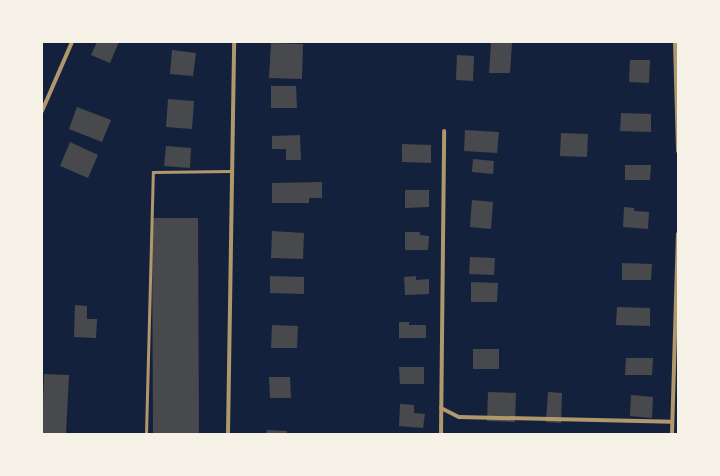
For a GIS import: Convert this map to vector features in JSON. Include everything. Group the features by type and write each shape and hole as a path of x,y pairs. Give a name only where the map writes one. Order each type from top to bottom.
{"street":[{"path":"42,111 72,42"},
{"path":"228,434 234,42"},
{"path":"675,42 678,151"},
{"path":"441,434 444,131"},
{"path":"672,434 678,234"},
{"path":"441,408 459,417 672,422"}],"lane":[{"path":"146,434 153,172 231,171"}],"building":[{"path":"97,42 119,42 110,63 91,55"},
{"path":"491,42 512,43 510,73 489,73"},
{"path":"271,43 303,44 302,79 269,78"},
{"path":"172,50 196,53 193,76 170,74"},
{"path":"457,55 474,56 473,81 456,80"},
{"path":"630,60 650,60 649,83 629,82"},
{"path":"271,86 296,86 297,108 271,108"},
{"path":"168,99 194,101 192,129 166,127"},
{"path":"77,107 111,120 102,142 69,129"},
{"path":"621,113 651,114 651,132 620,131"},
{"path":"465,130 499,132 497,153 464,151"},
{"path":"561,133 588,134 587,157 560,156"},
{"path":"300,135 301,160 286,160 286,149 272,149 272,136"},
{"path":"70,142 98,155 88,178 60,166"},
{"path":"402,144 431,145 431,163 402,162"},
{"path":"166,146 191,148 190,168 164,166"},
{"path":"473,159 494,161 493,174 472,172"},
{"path":"625,165 651,165 650,180 625,180"},
{"path":"322,182 322,198 309,198 309,203 272,203 272,183"},
{"path":"405,190 429,190 429,207 405,208"},
{"path":"472,200 493,202 491,229 470,227"},
{"path":"624,207 634,208 634,211 649,212 648,229 623,227"},
{"path":"152,218 198,218 199,434 153,434"},
{"path":"272,231 304,233 303,259 271,258"},
{"path":"405,232 420,232 420,235 429,236 428,250 405,250"},
{"path":"470,257 495,258 494,275 469,274"},
{"path":"622,263 652,264 651,280 622,280"},
{"path":"270,276 304,277 304,294 270,293"},
{"path":"416,276 416,280 429,279 429,294 405,295 404,277"},
{"path":"471,282 498,283 497,302 471,302"},
{"path":"75,305 87,306 87,319 97,319 96,338 74,337"},
{"path":"617,307 650,308 650,326 616,325"},
{"path":"399,322 409,322 409,325 426,325 426,338 399,338"},
{"path":"272,325 298,326 297,348 271,348"},
{"path":"473,349 499,349 499,369 473,369"},
{"path":"626,358 653,358 652,375 625,375"},
{"path":"399,367 424,367 424,384 400,384"},
{"path":"44,374 69,375 66,434 42,434"},
{"path":"269,377 290,377 291,398 270,398"},
{"path":"488,392 516,393 515,422 487,421"},
{"path":"548,392 562,393 561,423 546,422"},
{"path":"631,395 653,397 652,418 630,416"},
{"path":"400,404 414,405 414,413 425,414 423,428 399,426"},
{"path":"267,430 287,431 287,434 266,434"}]}
